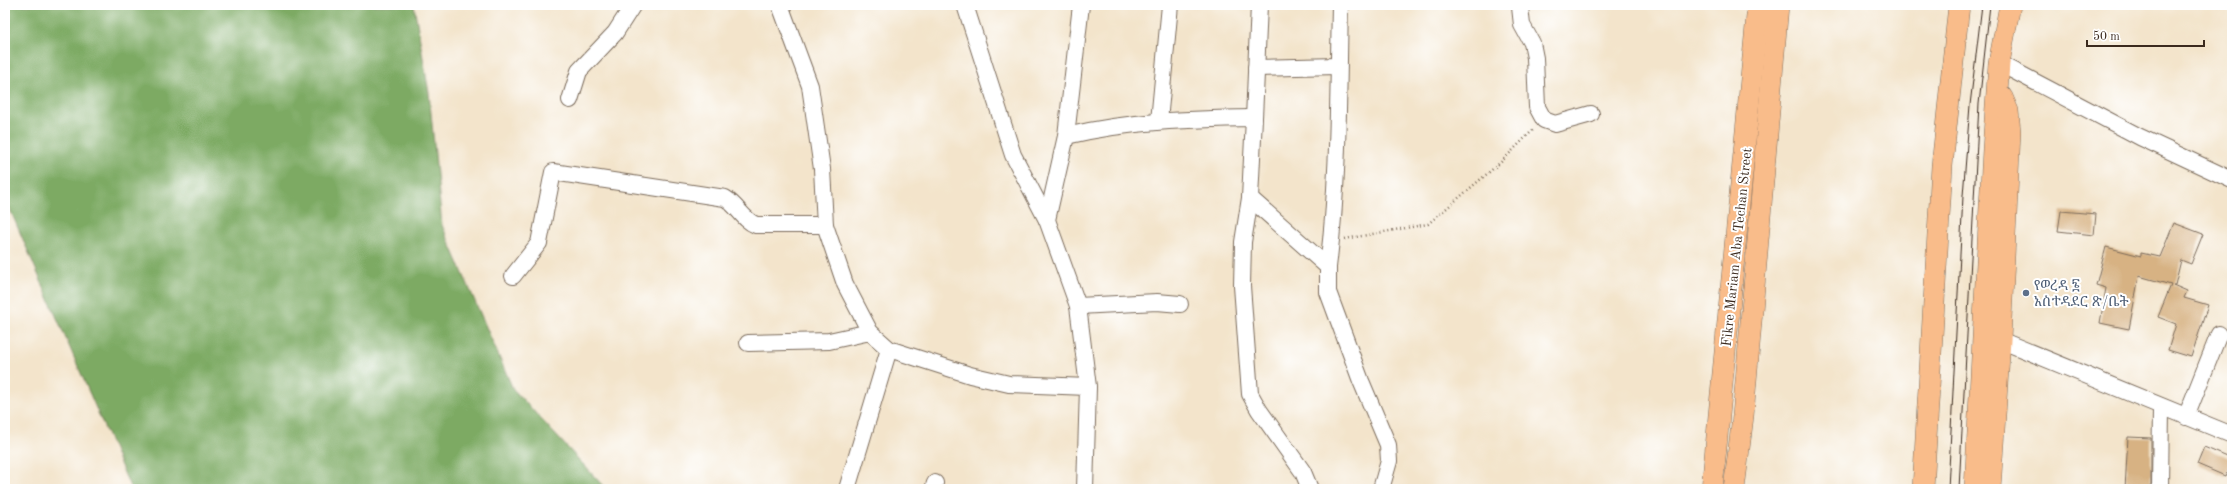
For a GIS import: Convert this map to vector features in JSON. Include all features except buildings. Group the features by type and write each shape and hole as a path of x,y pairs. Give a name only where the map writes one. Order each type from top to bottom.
{"main road":[{"name":"Fikre Mariam Aba Techan Street","path":"1712,489 1758,5"},
{"name":"Fikre Mariam Aba Techan Street","path":"1734,489 1751,327 1778,5"},
{"path":"1975,489 1999,63 2010,5"},
{"path":"1923,489 1942,166 1958,6"},
{"path":"1990,489 2000,340 2010,132 2008,111 1998,86"},
{"path":"1728,325 1751,327"}],"street":[{"path":"570,100 578,71 615,33 633,5"},
{"path":"780,5 810,86 822,169 825,225 845,284 870,332 889,349 924,361 1009,384 1088,387"},
{"path":"965,5 1013,155 1047,220 1078,306 1088,387 1085,489"},
{"path":"1047,220 1066,136 1080,5"},
{"path":"1159,121 1170,5"},
{"path":"1259,5 1250,198 1242,242 1242,279 1250,394 1259,410 1303,472 1310,489"},
{"path":"1340,5 1338,138 1328,267 1328,292 1361,380 1388,445 1389,461 1381,489"},
{"path":"1518,6 1522,25 1532,43 1535,58 1537,107 1544,120 1555,124 1591,114"},
{"path":"1999,63 2140,137 2232,180"},
{"path":"1256,68 1338,66"},
{"path":"1066,136 1090,130 1159,121 1254,118"},
{"path":"513,276 539,243 553,172 725,198 735,204 748,222 756,225 825,225"},
{"path":"1250,198 1328,267"},
{"path":"1078,306 1150,302 1180,304"},
{"path":"748,343 829,341 870,332"},
{"path":"2186,417 2219,334"},
{"path":"2000,340 2161,407 2232,434"},
{"path":"847,489 889,349"},
{"path":"2160,489 2161,407"}],"path":[{"path":"1331,242 1428,224 1501,162 1544,120"}],"green space":[{"path":"5,5 414,5 429,93 442,225 513,389 606,489 131,489 5,198"}],"tram line":[{"path":"1948,489 1963,196 1970,105 1982,5"},
{"path":"1959,489 1979,104 1990,5"}],"place":[{"name":"የወረዳ ፮ አስተዳደር ጽ/ቤት","path":"2026,293"}]}
